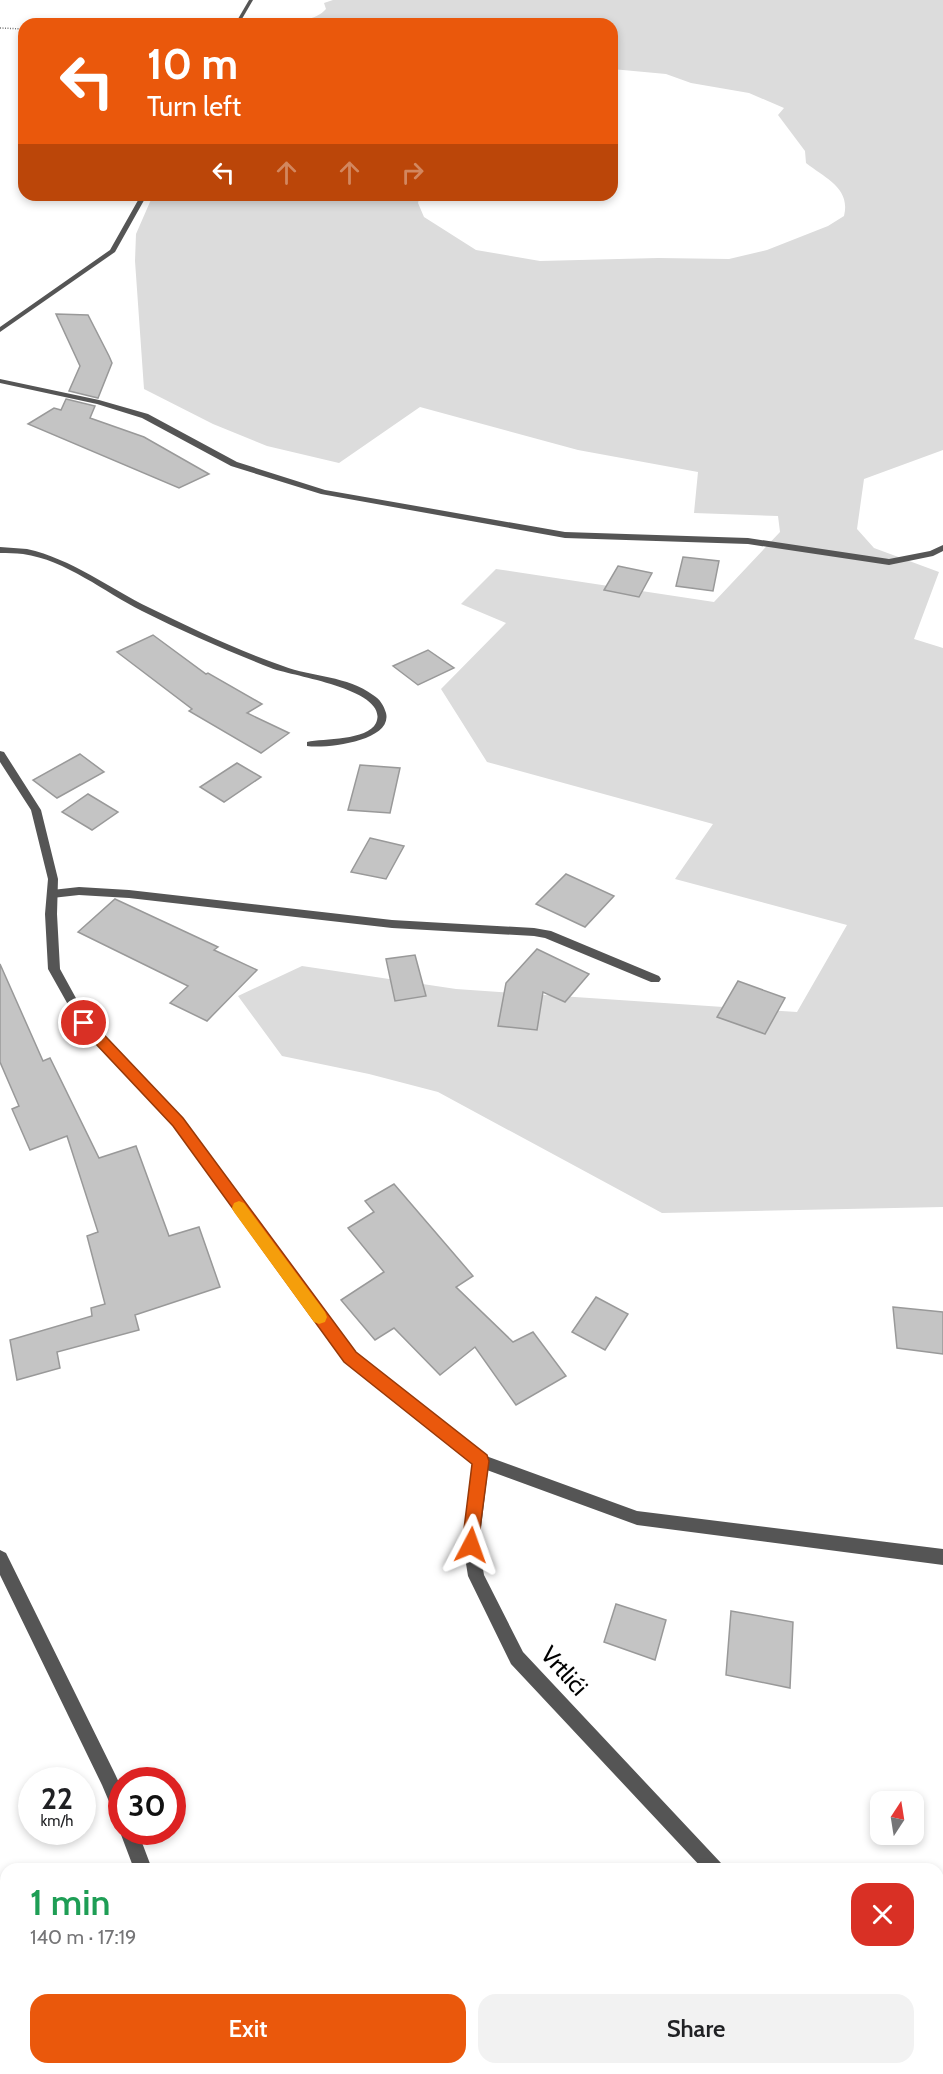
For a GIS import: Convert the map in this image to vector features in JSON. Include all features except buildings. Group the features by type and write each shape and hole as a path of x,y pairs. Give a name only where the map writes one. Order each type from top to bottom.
{"street":[{"path":"240,18 251,0"},
{"path":"0,330 113,251 141,201"},
{"path":"0,381 99,402 145,416 234,464 324,492 565,535 748,541 889,562 933,553 943,548"},
{"path":"0,550 27,552 60,564 145,609 239,652 286,671 353,688 377,702 383,716 380,725 370,734 350,740 311,744"},
{"path":"0,754 36,810 53,879 54,969 84,1023 178,1122 350,1357 481,1461 637,1518 943,1557"},
{"path":"52,894 79,891 129,894 392,924 540,933 655,979"},
{"name":"Vrtlići","path":"481,1461 471,1545 476,1576 517,1658 709,1863"},
{"path":"0,1558 108,1778"},
{"path":"134,1845 141,1863"}],"path":[{"path":"0,28 18,29"}],"shaded area":[{"path":"333,0 943,0 943,450 864,479 857,529 874,548 939,572 914,639 943,648 943,1207 662,1213 438,1092 369,1074 282,1056 238,996 302,966 456,989 797,1012 847,925 675,879 713,824 487,762 441,689 506,623 461,604 496,569 714,602 780,532 778,516 694,513 698,472 578,450 420,407 339,463 267,446 213,424 144,389 135,261 136,234 150,201 418,201 424,217 476,250 540,261 729,259 767,250 828,226 844,216 844,198 835,185 806,163 805,151 778,115 784,108 749,93 691,83 666,74 618,70 618,18 311,18 326,9 324,3"}],"slow traffic":[{"path":"239,1208 319,1317"}],"route":[{"path":"84,1023 178,1122 350,1357 481,1461 471,1545"}]}
